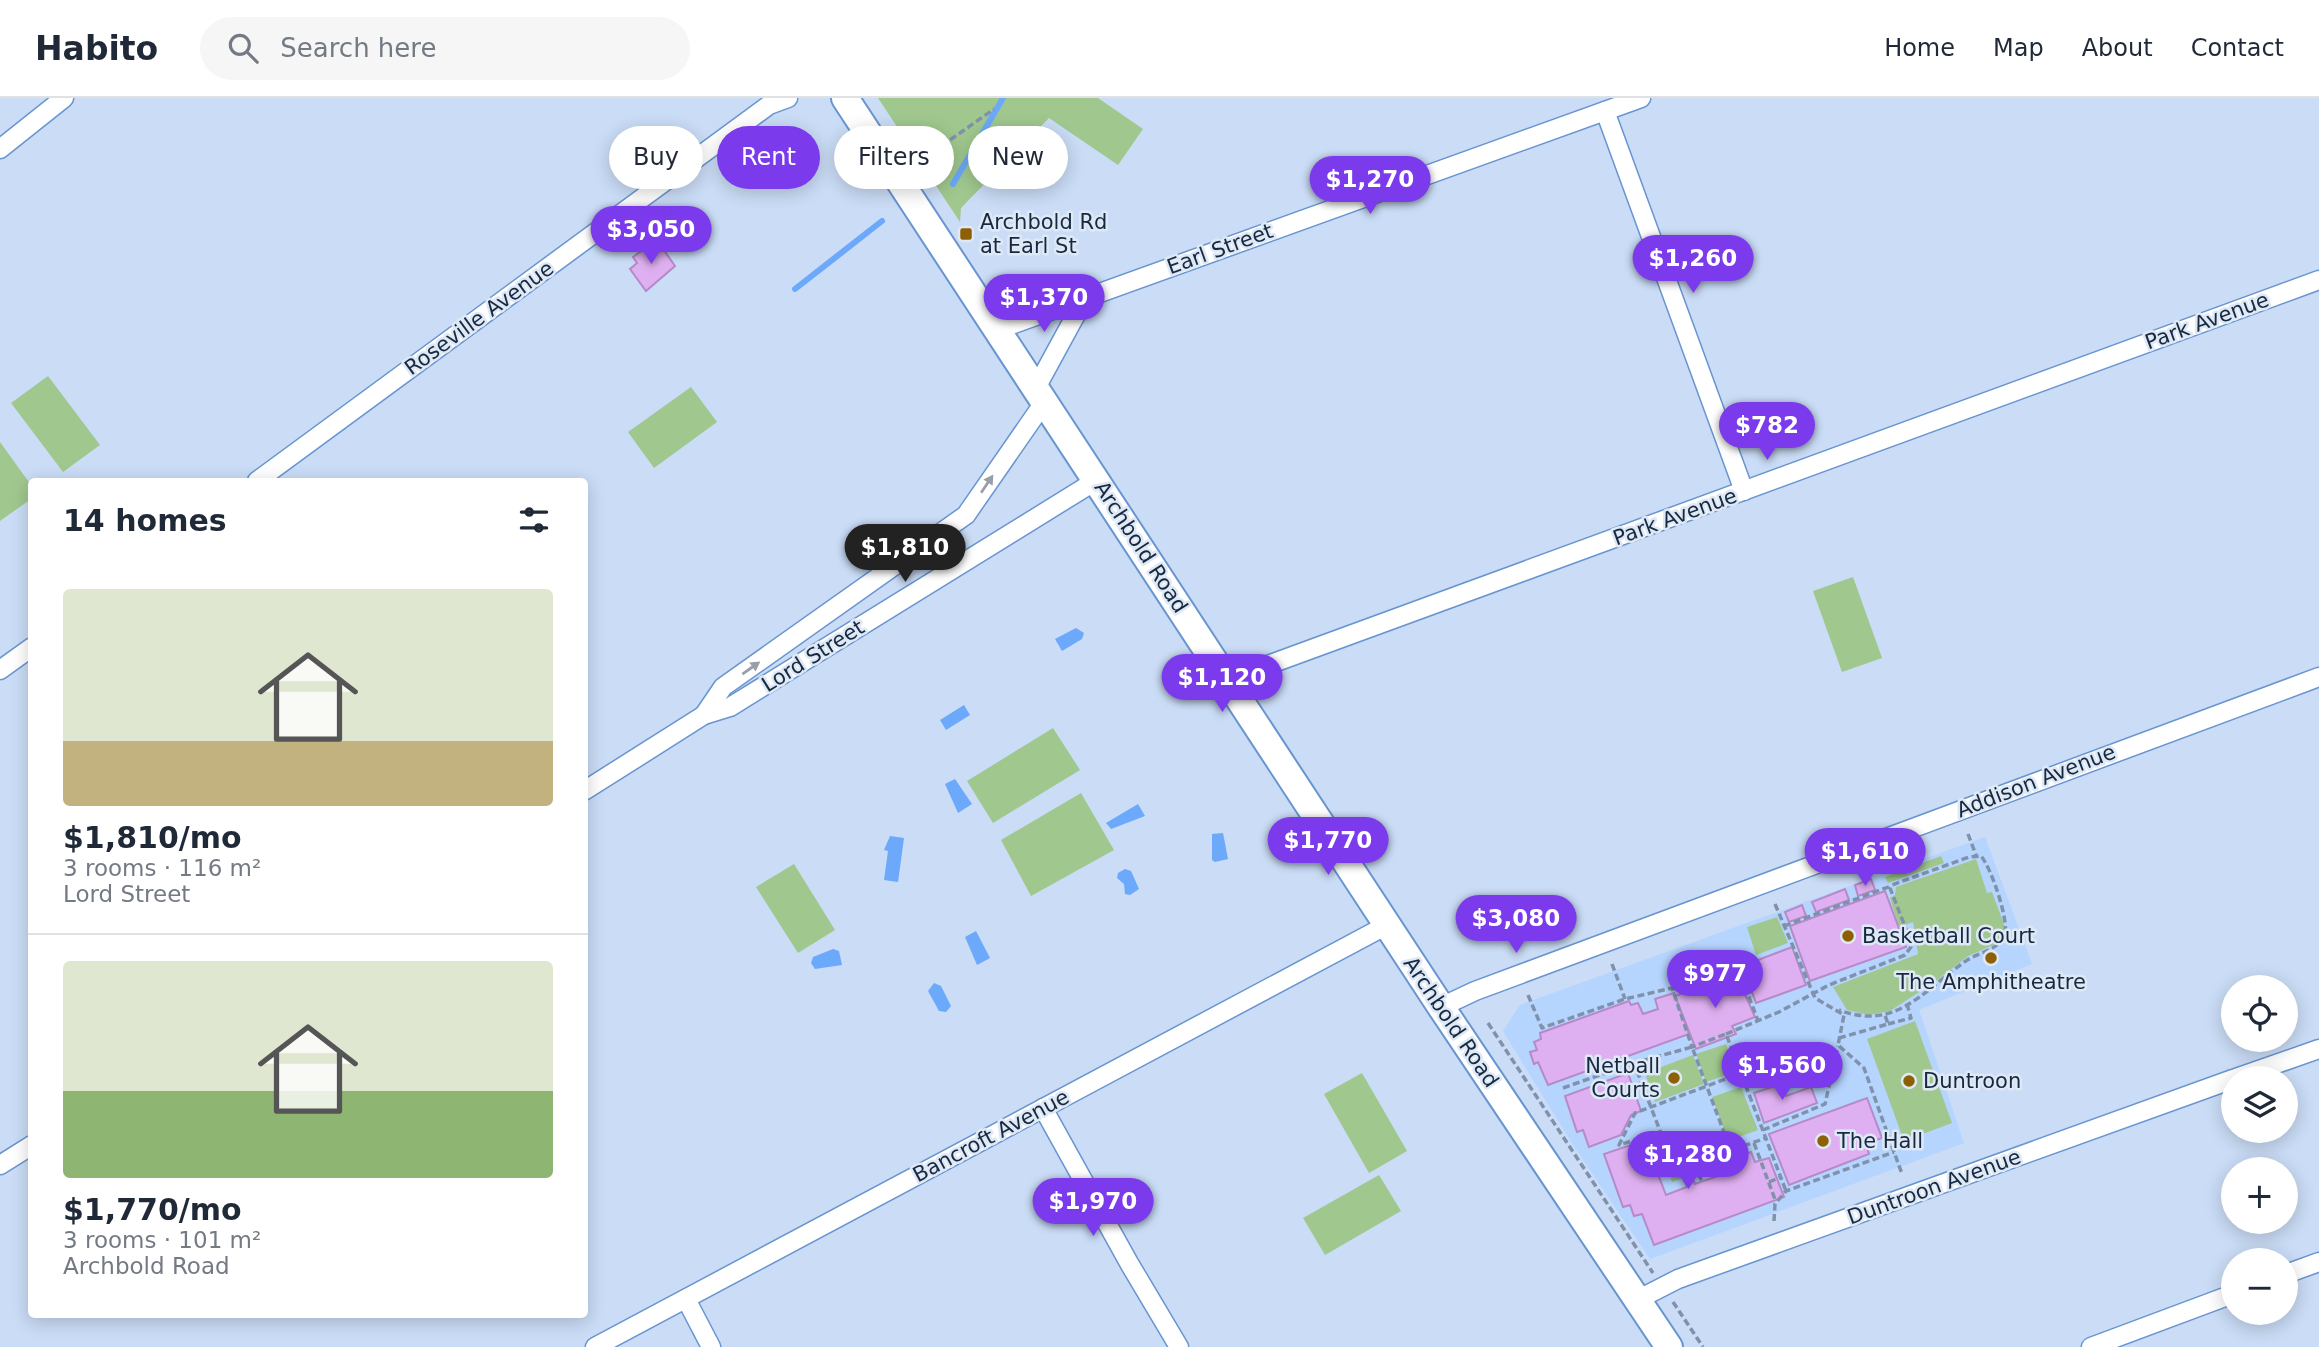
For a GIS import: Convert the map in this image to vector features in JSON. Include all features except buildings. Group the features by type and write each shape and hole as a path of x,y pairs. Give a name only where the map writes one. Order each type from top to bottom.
{"main road":[{"name":"Archbold Road","path":"845,98 863,126"},
{"name":"Archbold Road","path":"905,189 1441,1007 1669,1347"}],"street":[{"path":"0,149 64,98"},
{"name":"Roseville Avenue","path":"261,478 771,101 788,98"},
{"name":"Earl Street","path":"998,330 1642,98"},
{"path":"1605,111 1744,491"},
{"name":"Park Avenue","path":"1227,680 2319,280"},
{"name":"Lord Street","path":"704,715 723,687 966,515 1041,394 1084,298"},
{"name":"Lord Street","path":"588,788 704,715 730,706 1097,480"},
{"path":"0,670 28,650"},
{"name":"Addison Avenue","path":"1441,1007 1487,987 2319,677"},
{"name":"Bancroft Avenue","path":"595,1347 1387,925"},
{"name":"Duntroon Avenue","path":"2269,1066 2319,1049"},
{"name":"Duntroon Avenue","path":"1637,1300 1662,1285 2221,1083"},
{"path":"1043,1108 1129,1263 1180,1347"},
{"path":"0,1166 28,1148"},
{"path":"2298,1270 2319,1262"},
{"path":"2091,1347 2221,1298"},
{"path":"687,1299 711,1347"}],"path":[{"path":"954,138 994,109"},
{"path":"1776,904 1813,995 1825,1005 1839,1010 1871,1018 1885,1015 1907,1004 1963,962 1995,947 2003,939 2008,925 1985,861 1976,855 1968,834"},
{"path":"1784,926 1976,855"},
{"path":"1563,1088 1726,1034 1909,952 1911,942 1890,888 1892,886"},
{"path":"1612,964 1625,999"},
{"path":"1738,967 1758,1021"},
{"path":"1528,995 1542,1028 1625,999 1672,988 1731,1151"},
{"path":"1839,1038 1911,1018 1907,1004"},
{"path":"1763,1130 1821,1108 1828,1097 1844,1020 1839,1010"},
{"path":"1885,1015 1888,1024"},
{"path":"1488,1023 1703,1347"},
{"path":"1726,1034 1786,1191"},
{"path":"1838,1045 1864,1068 1902,1174"},
{"path":"1634,1063 1675,1170 1766,1138"},
{"path":"1660,1132 1619,1146 1635,1114 1741,1073 1761,1070 1779,1076 1799,1077 1833,1069"},
{"path":"1754,1143 1776,1202"},
{"path":"1774,1221 1772,1210 1786,1191 1894,1152"},
{"path":"1654,1164 1670,1157"},
{"path":"1695,1164 1702,1182"},
{"path":"1769,1182 1781,1177"}],"shaded area":[{"path":"1985,837 2032,964 1919,1010 1964,1143 1650,1259 1575,1148 1503,1031 1520,1005"}],"green space":[{"path":"878,98 1098,98 1143,129 1118,165 1068,131 1068,126 1061,126 1049,118 1041,126 968,126 968,189 980,189 961,208 960,222 938,189 954,189 954,126 897,126"},
{"path":"48,376 100,445 63,472 11,403"},
{"path":"691,387 717,422 654,468 628,432"},
{"path":"0,442 28,481 28,501 0,521"},
{"path":"1853,577 1882,658 1842,672 1813,591"},
{"path":"1053,728 1080,770 993,823 967,781"},
{"path":"1081,793 1114,850 1031,896 1001,840"},
{"path":"1941,856 1944,863 1888,883 1885,877"},
{"path":"1976,859 1987,893 1992,892 2005,927 1998,943 1968,956 1890,1011 1869,1015 1847,1010 1833,987 1918,954 1913,922 1899,927 1890,898 1895,895 1896,887"},
{"path":"794,864 835,930 798,953 756,887"},
{"path":"1777,917 1788,943 1756,955 1747,927"},
{"name":"Duntroon","path":"1915,1021 1952,1123 1904,1141 1867,1039"},
{"path":"1726,1044 1736,1072 1706,1082 1696,1054"},
{"name":"Netball Courts","path":"1693,1055 1704,1084 1655,1102 1645,1073"},
{"path":"1362,1073 1407,1151 1369,1173 1324,1094"},
{"path":"1741,1087 1758,1130 1728,1141 1712,1097"},
{"path":"1722,1143 1729,1161 1672,1182 1666,1163"},
{"path":"1379,1175 1401,1211 1325,1255 1303,1218"}],"water":[{"path":"1076,628 1084,633 1082,639 1062,651 1055,639"},
{"path":"964,705 970,715 946,730 940,720"},
{"path":"955,779 972,804 958,813 945,784"},
{"path":"1138,804 1145,816 1111,829 1106,823"},
{"path":"1223,833 1228,859 1215,862 1212,860 1212,834"},
{"path":"890,836 904,838 898,882 884,880 888,851 884,850"},
{"path":"1125,869 1131,871 1139,889 1130,895 1125,894 1124,884 1117,878 1118,873"},
{"path":"976,931 990,958 977,965 965,937"},
{"path":"833,949 839,951 842,965 815,969 811,963 813,957"},
{"path":"934,983 941,986 951,1006 946,1012 939,1011 928,991"}],"waterway":[{"path":"954,182 1003,98"},
{"path":"795,289 882,221"}],"place":[{"name":"Archbold Rd at Earl St","path":"966,234"},
{"name":"Basketball Court","path":"1848,936"},
{"name":"The Amphitheatre","path":"1991,958"},
{"name":"Netball Courts","path":"1674,1078"},
{"name":"Duntroon","path":"1909,1081"},
{"name":"The Hall","path":"1823,1141"}]}
